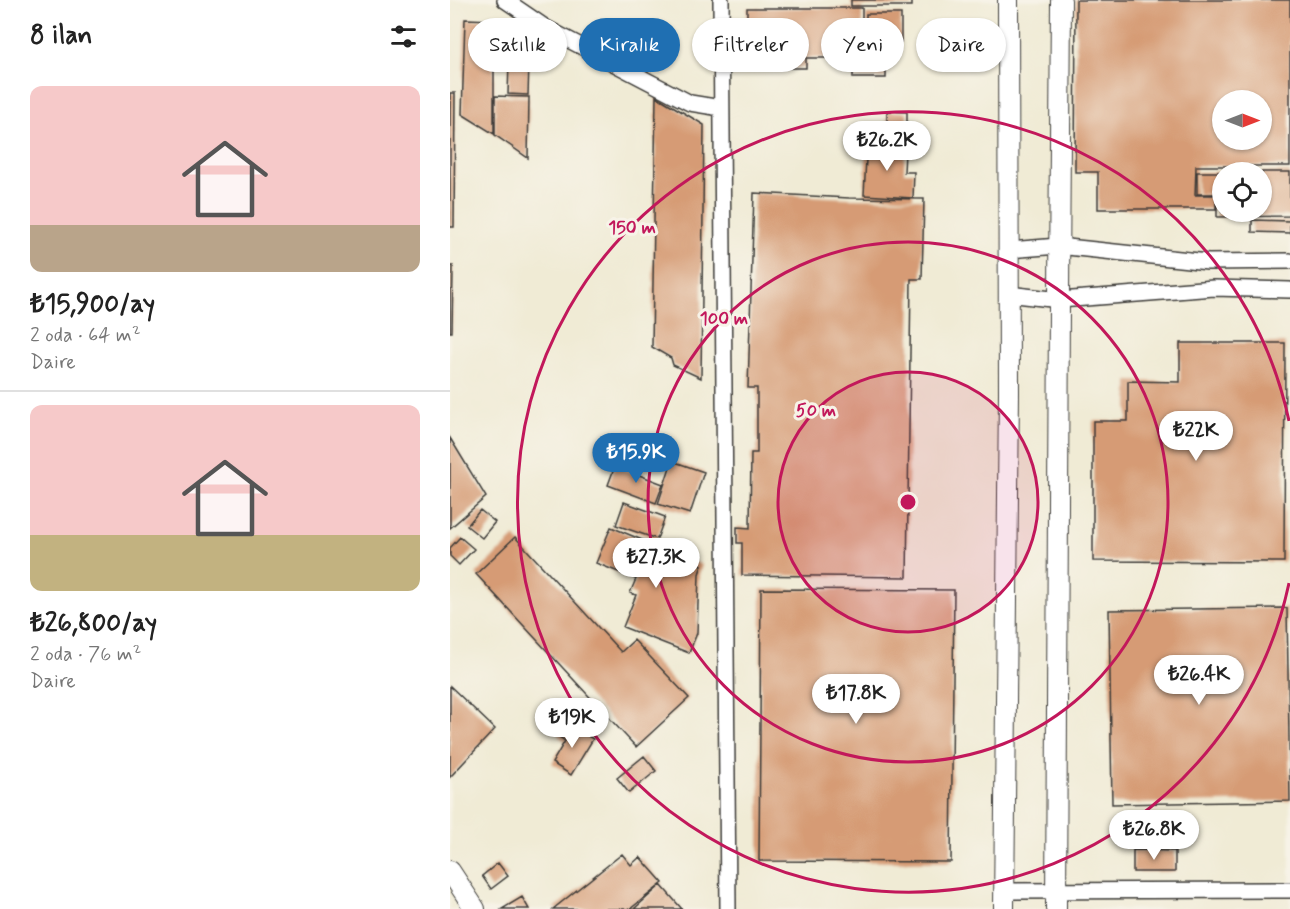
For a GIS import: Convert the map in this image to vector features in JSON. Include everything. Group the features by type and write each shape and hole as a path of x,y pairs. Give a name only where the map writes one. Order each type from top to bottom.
{"street":[{"path":"505,0 546,28 690,103 721,108"},
{"path":"721,0 728,909"},
{"path":"1008,0 1004,900 1056,900 1290,890"},
{"path":"1056,900 1060,0"},
{"path":"1008,250 1058,246 1208,262 1290,261"},
{"path":"1008,294 1060,300 1214,288 1290,290"},
{"path":"450,871 475,909"}],"building":[{"path":"851,0 912,0 912,6 851,6"},
{"path":"1076,0 1290,0 1290,166 1272,166 1272,162 1212,162 1212,166 1196,166 1195,195 1212,195 1212,209 1098,209 1098,172 1075,172"},
{"path":"747,8 862,8 862,18 821,18 821,58 809,58 809,18 747,18"},
{"path":"866,14 901,14 901,18 866,18"},
{"path":"465,19 468,19 468,72 494,72 494,134 462,114"},
{"path":"509,72 529,72 528,95 508,94"},
{"path":"853,72 886,72 886,78 853,78"},
{"path":"450,93 455,93 454,227 450,227"},
{"path":"495,96 529,97 528,158 495,135"},
{"path":"656,96 704,125 701,378 673,365 671,358 652,347"},
{"path":"887,111 907,112 907,127 887,126"},
{"path":"867,141 891,142 891,151 905,152 904,172 914,172 913,198 864,195"},
{"path":"1197,172 1212,172 1212,194 1197,194"},
{"path":"1272,172 1290,172 1290,216 1272,216"},
{"path":"754,193 924,199 922,279 911,279 907,577 742,575 742,543 737,543 737,527 750,528 751,453 757,453 757,388 748,388"},
{"path":"1290,221 1290,233 1252,232 1252,222"},
{"path":"450,266 453,266 452,332 450,332"},
{"path":"1180,343 1285,343 1284,562 1093,561 1093,421 1128,421 1128,381 1180,382"},
{"path":"450,438 486,497 450,528"},
{"path":"672,461 704,472 690,514 658,504"},
{"path":"615,466 663,484 656,503 608,485"},
{"path":"624,502 665,517 657,539 616,525"},
{"path":"480,510 495,522 482,538 467,526"},
{"path":"611,527 702,565 699,574 697,633 689,653 623,627 636,595 630,593 636,579 596,563"},
{"path":"460,537 474,549 459,565 450,556 450,548"},
{"path":"515,537 621,652 634,640 689,698 636,747 476,574"},
{"path":"761,589 954,590 951,862 759,861"},
{"path":"1287,608 1290,801 1112,804 1109,610"},
{"path":"450,686 495,729 450,777"},
{"path":"566,723 593,739 571,775 552,763 565,741 558,736"},
{"path":"644,756 656,771 629,793 617,778"},
{"path":"1133,850 1175,851 1175,872 1133,872"},
{"path":"622,854 631,865 640,857 663,883 630,909 553,909"},
{"path":"498,863 508,876 491,889 482,876"},
{"path":"661,885 682,909 634,909"},
{"path":"522,897 529,909 502,909"}]}
